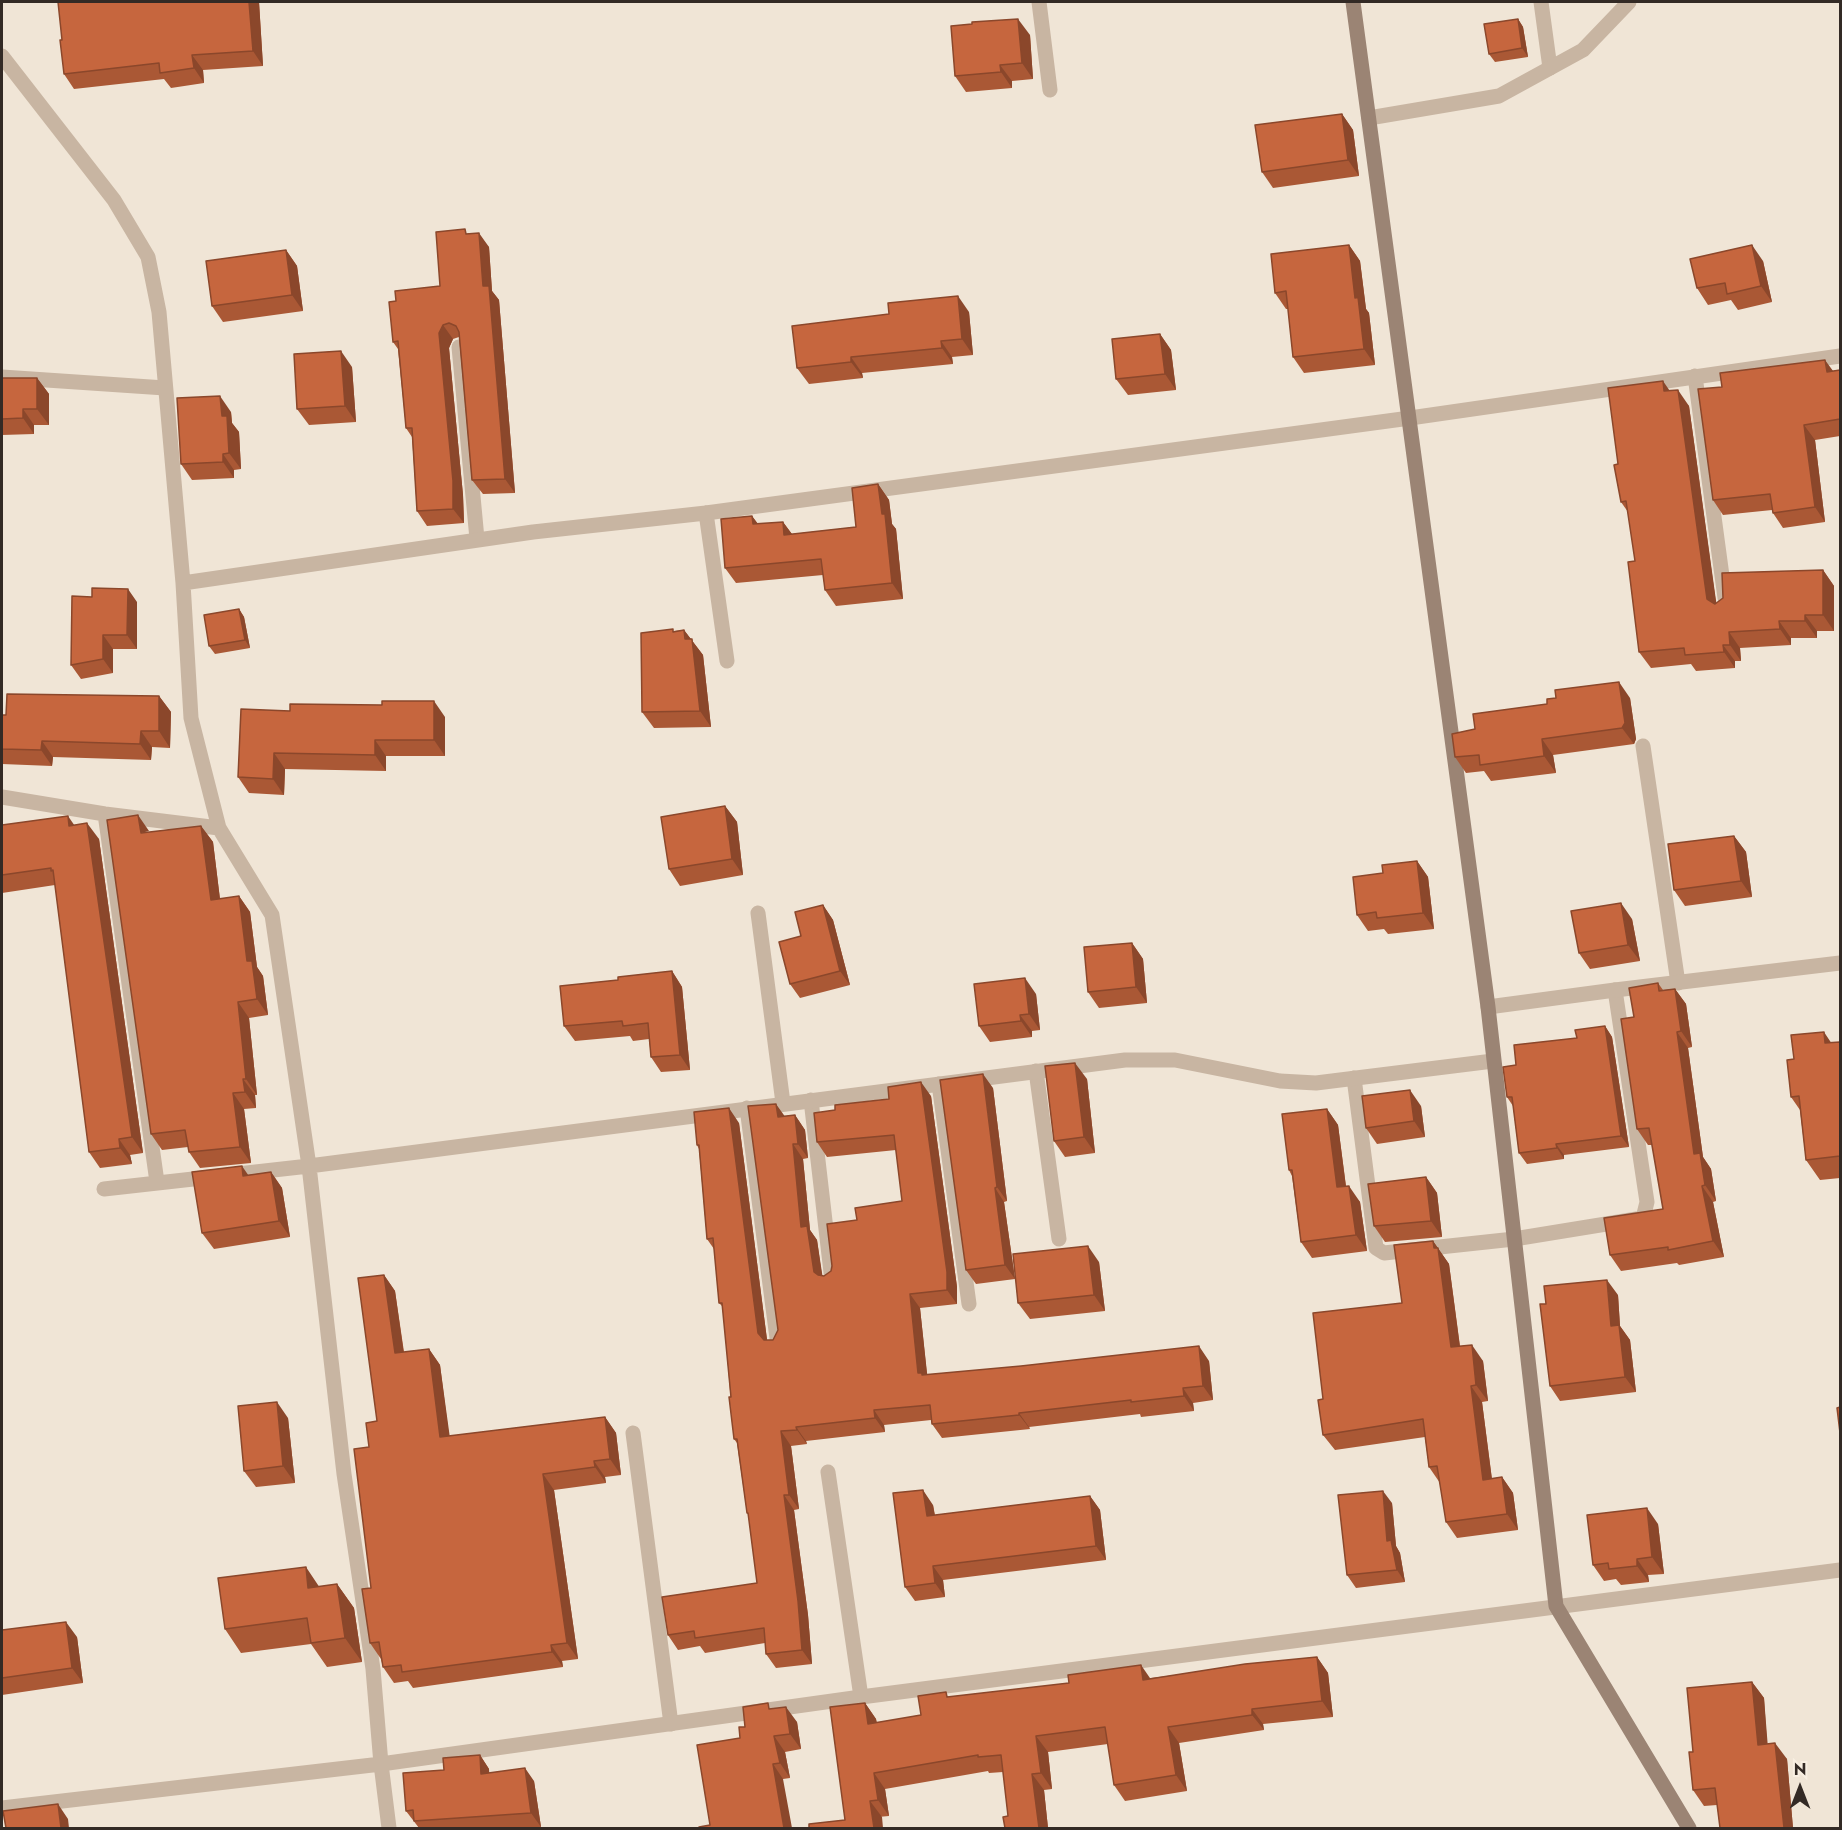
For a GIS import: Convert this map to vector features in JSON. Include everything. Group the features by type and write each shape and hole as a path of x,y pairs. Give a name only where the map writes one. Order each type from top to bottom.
{"street":[{"path":"1039,2 1050,90"},
{"path":"1353,2 1488,1007 1556,1606 1689,1828"},
{"path":"1541,2 1550,68"},
{"path":"1369,118 1499,96 1583,50 1629,2"},
{"path":"2,56 114,200 148,257 159,312 183,583 191,718 219,828 272,915 309,1166 344,1474 373,1669 381,1764 390,1828"},
{"path":"459,347 477,539"},
{"path":"183,583 477,539 706,513 1410,418 1840,356"},
{"path":"1695,376 1726,610"},
{"path":"2,377 165,388"},
{"path":"706,513 727,661"},
{"path":"1643,746 1678,983"},
{"path":"2,797 105,814 219,828"},
{"path":"105,814 157,1182"},
{"path":"758,914 783,1103"},
{"path":"1488,1007 1840,963"},
{"path":"1354,1078 1376,1248 1384,1253 1514,1239 1643,1218 1647,1202 1615,990"},
{"path":"104,1189 309,1166 1125,1060 1175,1060 1280,1081 1316,1083 1493,1061"},
{"path":"1036,1071 1059,1239"},
{"path":"939,1084 969,1304"},
{"path":"810,1100 832,1281"},
{"path":"747,1108 778,1346"},
{"path":"633,1433 671,1724"},
{"path":"828,1472 861,1697"},
{"path":"2,1808 381,1764 861,1697 1840,1570"}],"building":[{"path":"58,2 249,2 253,51 192,55 194,68 160,73 159,63 64,74"},
{"path":"1018,19 1022,63 1000,65 1001,72 955,76 951,26"},
{"path":"1518,19 1522,48 1489,54 1484,24"},
{"path":"1342,114 1348,160 1262,172 1255,125"},
{"path":"465,229 466,234 479,233 483,286 489,286 505,479 472,480 459,332 456,326 449,323 443,325 439,333 453,481 453,509 417,511 412,428 406,428 398,341 393,342 389,302 396,301 395,291 440,286 436,232"},
{"path":"1349,245 1364,349 1293,357 1286,291 1275,293 1271,254"},
{"path":"1752,245 1761,286 1727,294 1725,283 1697,288 1690,259"},
{"path":"286,250 292,295 212,306 206,261"},
{"path":"958,296 962,339 941,341 942,348 851,357 851,362 797,368 792,326 889,314 888,303"},
{"path":"1160,334 1165,374 1116,379 1112,339"},
{"path":"341,351 345,406 297,409 294,354"},
{"path":"1825,360 1827,372 1840,370 1840,419 1804,425 1815,507 1773,513 1770,494 1713,500 1698,389 1722,387 1720,373"},
{"path":"2,378 37,378 37,409 23,409 23,418 2,419"},
{"path":"1663,381 1664,391 1678,390 1707,599 1715,604 1723,598 1722,573 1823,570 1823,615 1805,615 1805,621 1779,621 1780,629 1729,632 1730,645 1723,645 1724,652 1685,655 1684,648 1639,652 1628,562 1635,561 1626,501 1621,502 1614,465 1618,464 1608,388"},
{"path":"220,396 222,416 227,416 229,453 223,454 223,462 181,464 177,398"},
{"path":"878,484 882,514 885,514 892,583 825,590 821,559 725,568 721,519 752,516 753,524 783,522 784,535 856,527 852,488"},
{"path":"92,588 128,589 127,635 103,635 103,659 71,665 72,596 92,597"},
{"path":"239,609 245,640 209,646 204,615"},
{"path":"673,629 673,632 684,630 685,639 692,639 700,711 642,712 641,633"},
{"path":"1619,682 1625,723 1622,728 1542,739 1544,756 1480,765 1479,755 1455,757 1452,734 1475,729 1473,714 1547,704 1547,699 1556,698 1555,690"},
{"path":"7,694 159,696 159,731 141,731 140,744 42,741 41,750 2,749 2,715 6,715"},
{"path":"382,701 434,701 434,740 375,740 375,755 274,753 273,779 238,777 241,709 290,711 290,704 382,705"},
{"path":"725,806 732,859 669,869 661,817"},
{"path":"138,815 141,833 201,826 211,900 239,896 247,961 252,961 257,999 238,1002 246,1079 243,1079 245,1092 233,1093 240,1147 189,1152 185,1130 151,1134 107,820"},
{"path":"68,816 69,826 87,823 132,1137 119,1139 120,1148 89,1152 53,870 51,871 51,868 2,875 2,825"},
{"path":"1734,836 1741,881 1674,890 1668,844"},
{"path":"1417,861 1423,913 1377,918 1376,912 1357,915 1353,877 1383,873 1382,865"},
{"path":"1621,903 1628,945 1579,953 1571,911"},
{"path":"823,905 840,971 790,984 779,942 801,936 795,912"},
{"path":"1132,943 1136,987 1088,992 1084,947"},
{"path":"672,971 680,1055 651,1057 648,1023 623,1026 622,1021 564,1026 560,986"},
{"path":"1025,978 1029,1014 1020,1015 1021,1021 979,1026 974,984"},
{"path":"1658,983 1659,991 1675,989 1681,1031 1677,1032 1694,1154 1700,1153 1705,1185 1702,1186 1713,1241 1668,1250 1668,1247 1610,1255 1604,1218 1663,1209 1649,1128 1637,1129 1621,1019 1634,1017 1629,988"},
{"path":"1605,1026 1621,1136 1556,1144 1557,1148 1519,1153 1512,1097 1507,1097 1503,1067 1516,1065 1514,1045 1577,1038 1575,1030"},
{"path":"1824,1032 1825,1043 1840,1042 1840,1156 1806,1160 1799,1096 1791,1097 1787,1060 1794,1059 1791,1035"},
{"path":"1075,1063 1084,1137 1054,1141 1045,1066"},
{"path":"983,1074 1005,1265 966,1270 940,1080"},
{"path":"921,1082 947,1272 947,1290 910,1294 918,1373 922,1375 1021,1366 1199,1346 1203,1386 1183,1388 1184,1396 1131,1402 1131,1400 932,1424 930,1405 874,1410 875,1418 796,1427 797,1430 781,1431 789,1495 784,1495 802,1650 766,1654 764,1628 695,1638 694,1631 668,1635 662,1597 757,1583 737,1439 734,1439 722,1303 719,1303 713,1238 707,1239 694,1112 729,1108 758,1333 764,1340 773,1340 778,1330 748,1106 776,1104 778,1117 795,1115 798,1144 793,1144 801,1227 807,1226 814,1272 824,1276 831,1271 832,1266 827,1224 857,1220 855,1208 902,1201 894,1135 817,1142 814,1113 835,1110 835,1105 889,1099 888,1087"},
{"path":"1410,1090 1414,1121 1366,1128 1362,1096"},
{"path":"1327,1109 1337,1187 1349,1186 1356,1235 1301,1242 1282,1114"},
{"path":"242,1166 243,1176 271,1172 279,1221 202,1233 192,1172"},
{"path":"1426,1177 1431,1221 1374,1226 1368,1184"},
{"path":"1433,1241 1434,1248 1438,1248 1451,1347 1472,1345 1476,1385 1471,1386 1483,1480 1502,1477 1507,1514 1446,1522 1437,1466 1429,1467 1423,1419 1323,1435 1318,1400 1323,1399 1313,1313 1402,1303 1394,1245"},
{"path":"1088,1246 1094,1295 1018,1303 1013,1254"},
{"path":"384,1275 395,1353 429,1349 440,1437 605,1417 610,1459 594,1461 595,1467 543,1474 567,1643 551,1645 552,1652 402,1672 401,1665 383,1667 379,1642 370,1643 362,1589 371,1588 354,1449 369,1447 366,1423 377,1421 358,1278"},
{"path":"1607,1280 1611,1326 1619,1325 1625,1377 1550,1386 1540,1304 1546,1304 1544,1286"},
{"path":"277,1402 283,1466 244,1471 238,1406"},
{"path":"1840,1407 1840,1433 1837,1408"},
{"path":"923,1490 927,1516 1090,1496 1096,1546 933,1566 935,1583 905,1587 893,1493"},
{"path":"1383,1491 1387,1541 1391,1540 1397,1570 1347,1575 1338,1495"},
{"path":"1647,1508 1652,1557 1637,1559 1637,1566 1609,1569 1608,1563 1593,1565 1587,1515"},
{"path":"306,1567 308,1588 337,1584 345,1638 311,1643 307,1618 225,1629 218,1578"},
{"path":"66,1622 72,1668 2,1678 2,1630"},
{"path":"1317,1657 1322,1701 1252,1709 1252,1715 1168,1727 1176,1775 1114,1785 1105,1727 1036,1736 1041,1773 1032,1774 1039,1828 1005,1828 1003,1817 1008,1816 1001,1755 978,1757 978,1755 874,1773 878,1800 870,1801 874,1828 809,1828 809,1824 845,1820 830,1707 865,1703 868,1724 921,1715 918,1696 946,1692 947,1697 1069,1683 1068,1675 1141,1665 1143,1680 1245,1664"},
{"path":"1752,1682 1758,1745 1775,1743 1784,1828 1720,1828 1715,1788 1693,1790 1689,1752 1693,1752 1687,1688"},
{"path":"768,1703 769,1709 786,1707 790,1734 774,1736 780,1763 773,1764 784,1828 699,1828 710,1825 697,1745 740,1738 739,1727 745,1727 743,1707"},
{"path":"480,1755 481,1774 525,1768 531,1813 414,1821 413,1810 406,1811 403,1773 444,1770 443,1758"},
{"path":"58,1804 61,1828 6,1828 3,1811"}]}
